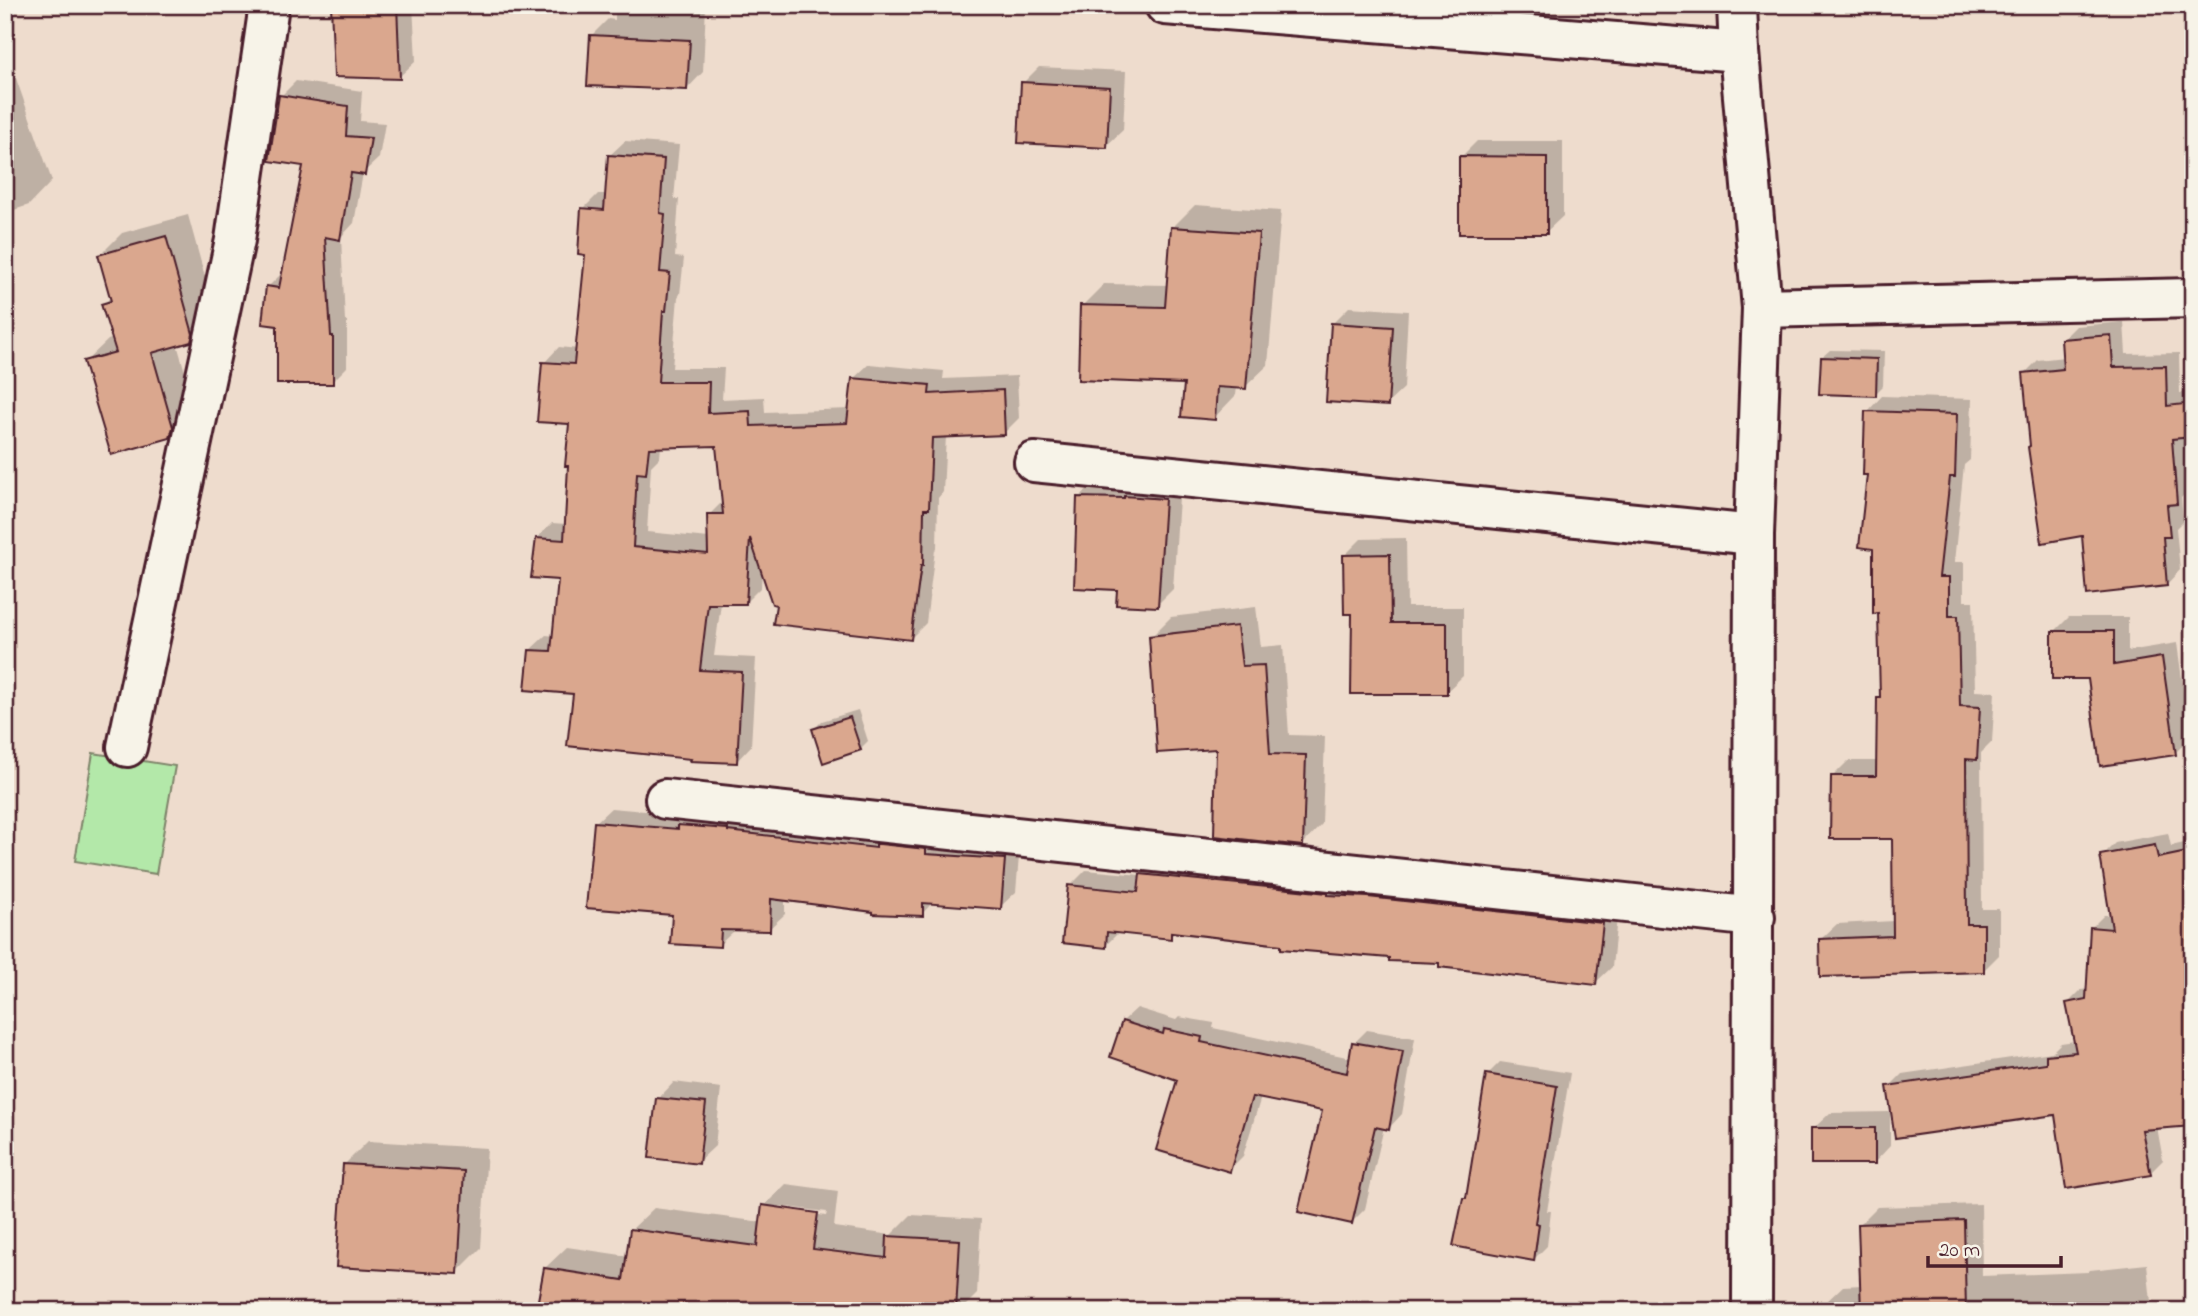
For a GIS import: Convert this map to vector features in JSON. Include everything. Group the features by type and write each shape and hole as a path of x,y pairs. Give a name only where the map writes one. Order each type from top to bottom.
{"street":[{"path":"127,747 235,240 270,5"},
{"path":"1165,5 1739,52"},
{"path":"1737,5 1762,308 1754,535 1752,1311"},
{"path":"1762,308 2193,298"},
{"path":"1034,462 1754,535"},
{"path":"665,799 1755,917"}],"green space":[{"path":"93,753 175,766 156,874 75,861"}],"building":[{"path":"331,5 397,5 400,79 334,77"},
{"path":"590,35 690,40 687,90 587,86"},
{"path":"1021,82 1110,87 1107,148 1018,143"},
{"path":"279,95 348,106 346,136 371,138 365,175 351,173 340,240 325,237 333,336 333,384 277,384 277,326 262,324 266,286 279,288 303,166 269,161"},
{"path":"608,155 664,159 660,213 665,214 660,272 670,273 666,311 663,311 658,382 709,382 708,413 750,411 751,426 847,423 852,378 930,385 929,394 1003,390 1005,435 932,438 929,509 924,509 923,565 911,640 773,624 776,605 772,604 750,538 746,604 708,604 700,670 742,672 737,763 690,761 691,759 567,746 573,694 525,690 529,650 551,651 558,580 531,578 536,538 564,540 568,466 565,466 569,424 537,422 542,362 574,364 585,255 578,254 581,208 604,210","holes":["716,446 723,514 707,514 708,554 633,547 637,473 646,474 649,448"]},
{"path":"1459,156 1547,157 1547,234 1459,234"},
{"path":"1171,227 1259,233 1246,389 1217,387 1215,420 1181,417 1184,384 1078,380 1080,305 1165,307"},
{"path":"166,236 193,334 191,342 152,353 173,427 170,438 111,455 83,361 116,352 101,304 111,301 98,255"},
{"path":"1331,323 1393,327 1388,406 1326,402"},
{"path":"2111,335 2113,367 2166,366 2167,406 2193,403 2193,437 2172,439 2177,504 2167,505 2170,537 2163,537 2167,586 2087,595 2082,536 2042,543 2028,447 2023,373 2063,369 2061,339"},
{"path":"1821,357 1877,359 1876,396 1819,394"},
{"path":"1865,411 1957,414 1955,477 1950,477 1939,577 1949,577 1949,616 1958,616 1960,706 1980,707 1977,760 1966,759 1967,924 1984,924 1984,972 1820,977 1819,939 1893,936 1892,839 1830,839 1831,776 1876,776 1877,697 1880,697 1878,613 1873,614 1873,549 1859,547 1867,475 1863,475"},
{"path":"1077,497 1165,499 1158,607 1116,605 1117,590 1074,588"},
{"path":"1390,554 1391,623 1447,623 1447,694 1351,694 1352,614 1344,614 1343,555"},
{"path":"1237,626 1242,666 1264,665 1270,754 1306,755 1303,846 1214,836 1216,749 1157,753 1149,636"},
{"path":"2052,631 2114,631 2114,665 2162,657 2176,755 2100,766 2088,679 2052,679"},
{"path":"850,717 861,750 823,763 812,729"},
{"path":"594,822 678,829 678,825 728,829 876,848 876,844 880,844 926,849 926,854 1005,859 1001,909 923,903 923,916 873,914 771,899 770,931 721,930 720,947 670,944 672,915 586,908"},
{"path":"2155,845 2158,858 2187,852 2193,882 2193,1126 2142,1130 2151,1175 2066,1189 2055,1115 1895,1138 1887,1086 2046,1063 2046,1055 2076,1052 2066,1003 2086,999 2090,927 2112,929 2100,855"},
{"path":"1140,874 1603,923 1596,985 1439,967 1439,963 1389,961 1389,958 1281,949 1281,945 1171,932 1171,939 1107,932 1106,948 1062,943 1068,885 1138,892"},
{"path":"1122,1021 1163,1034 1164,1029 1202,1037 1201,1042 1347,1073 1352,1042 1403,1051 1389,1130 1375,1127 1352,1224 1298,1212 1322,1111 1252,1097 1230,1172 1156,1150 1177,1080 1110,1057"},
{"path":"1486,1074 1557,1086 1535,1223 1539,1224 1534,1261 1453,1246 1463,1198 1466,1198"},
{"path":"656,1098 706,1103 699,1164 649,1158"},
{"path":"1811,1128 1875,1128 1875,1164 1811,1164"},
{"path":"343,1164 464,1171 458,1274 336,1267"},
{"path":"762,1205 818,1213 813,1249 886,1258 887,1236 960,1240 956,1311 536,1311 544,1268 623,1280 630,1229 757,1246"},
{"path":"1964,1220 1966,1311 1861,1311 1858,1224"}]}
